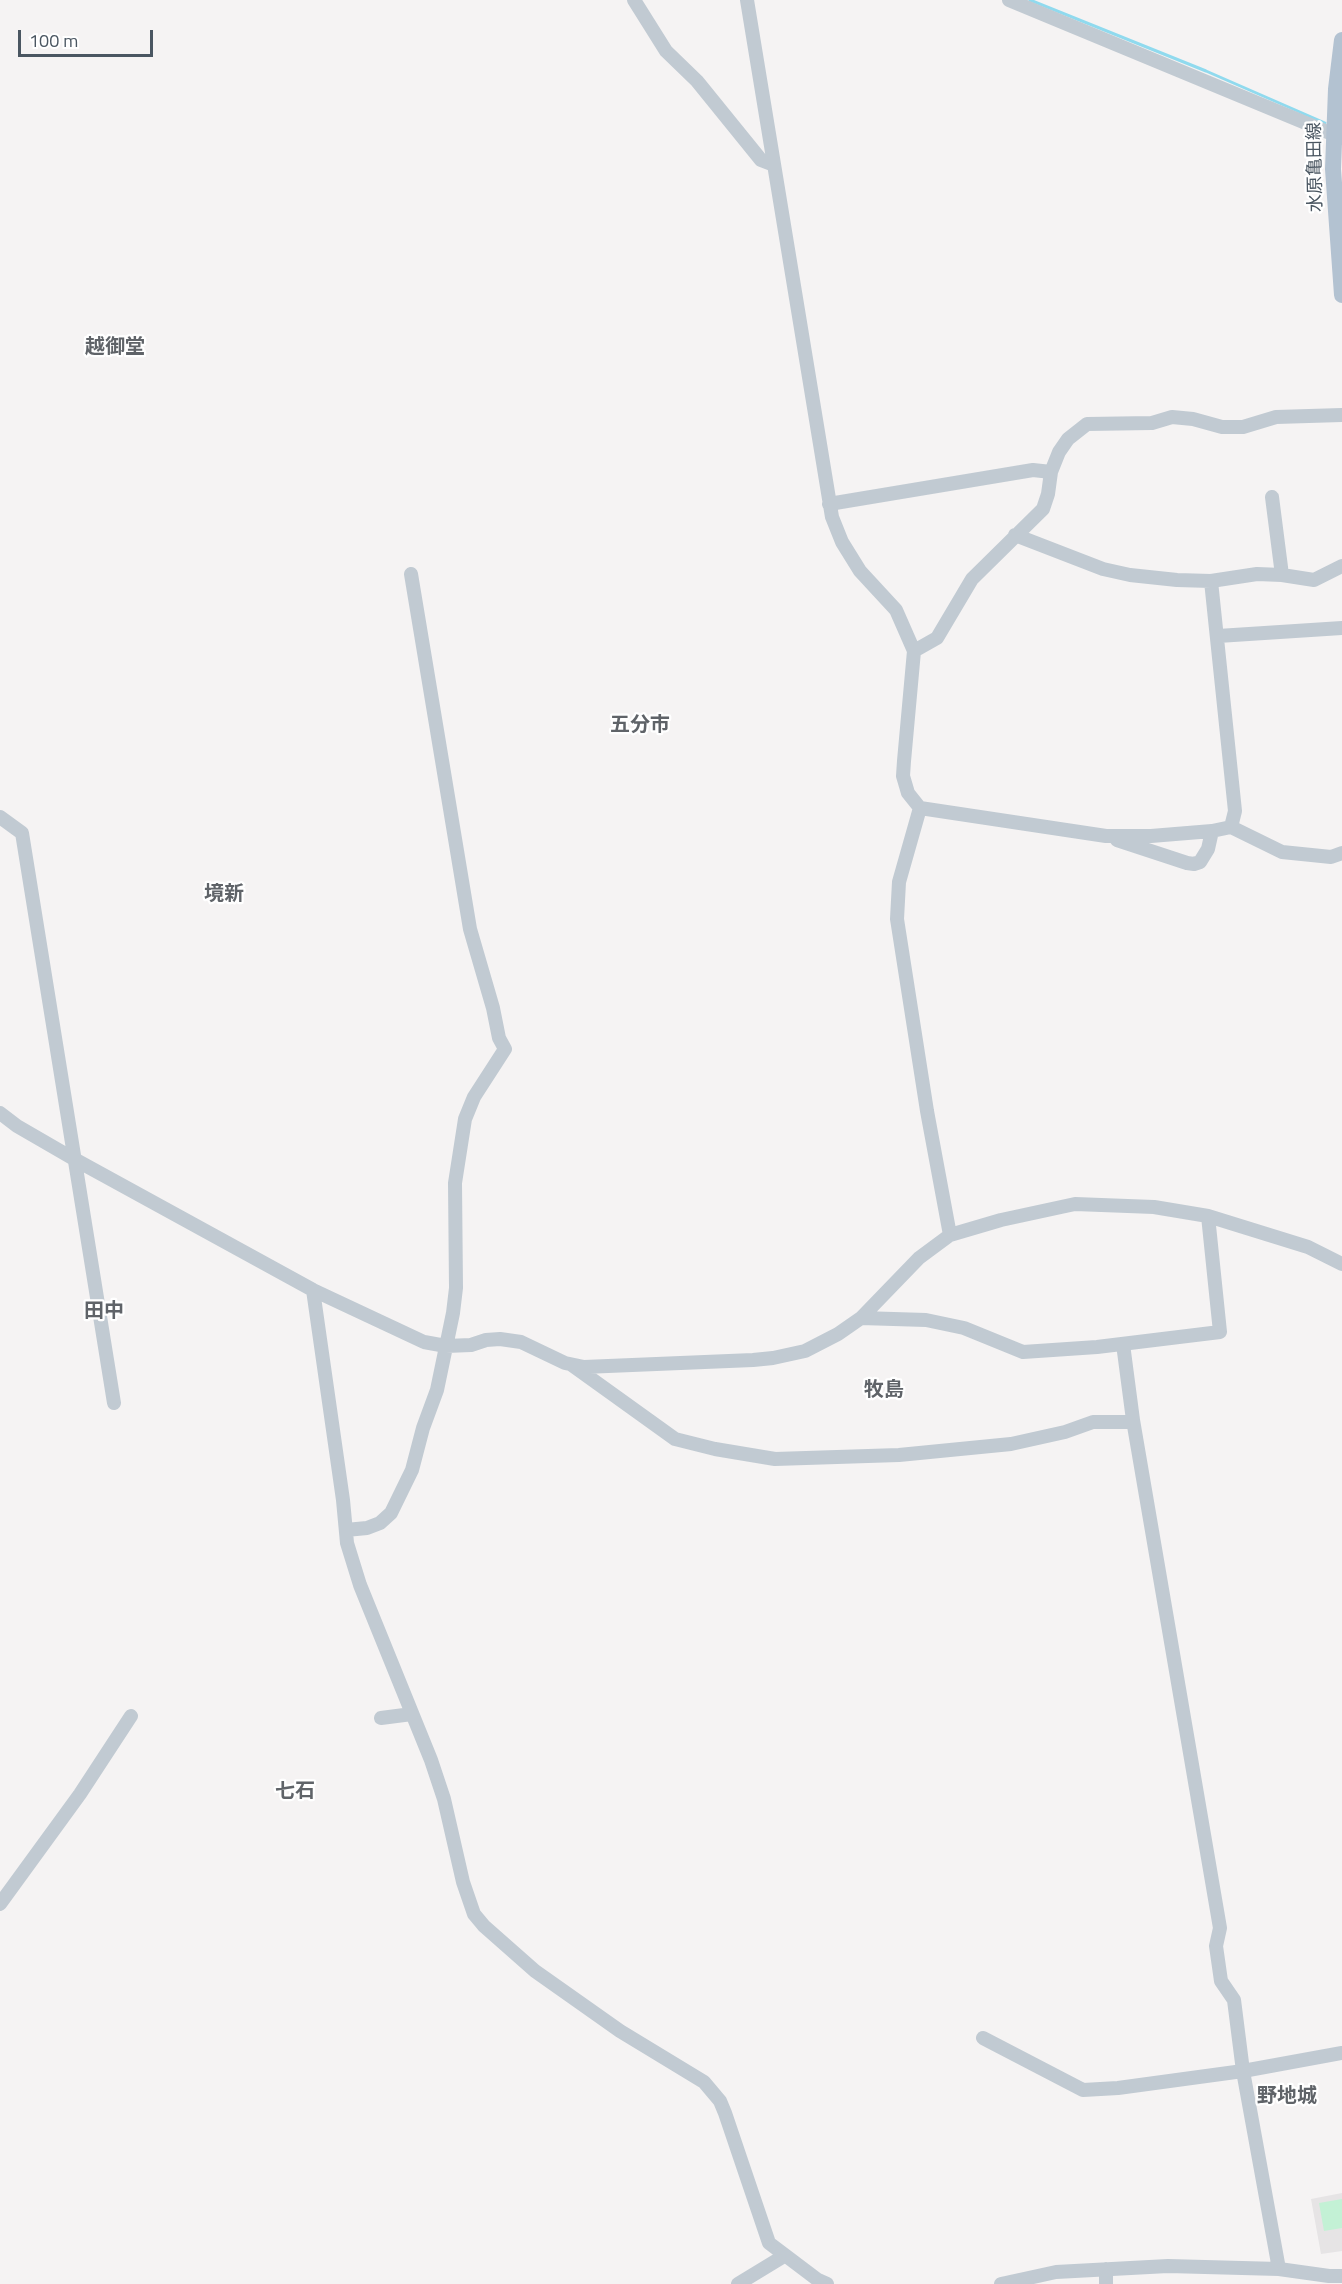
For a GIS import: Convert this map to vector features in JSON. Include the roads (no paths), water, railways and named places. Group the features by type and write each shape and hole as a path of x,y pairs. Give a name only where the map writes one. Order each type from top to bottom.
{"main road":[{"name":"水原亀田線","path":"1342,40 1336,89 1338,137 1333,170 1342,294"}],"street":[{"path":"634,0 666,51 697,81 760,160 774,165"},
{"path":"747,0 829,504 842,542 860,571 896,610 914,651 903,776 908,794 920,808 1106,836 1151,836 1212,831 1231,827 1282,852 1331,857 1342,853"},
{"path":"1009,0 1338,137"},
{"path":"914,651 937,638 972,579 1042,509 1048,494 1051,472 1059,452 1068,439 1087,424 1152,423 1172,417 1193,419 1222,427 1243,427 1276,417 1342,415"},
{"path":"829,504 1033,470 1051,472"},
{"path":"1272,497 1282,575"},
{"path":"1015,536 1103,569 1130,575 1210,581 1257,574 1314,579 1342,566"},
{"path":"346,1530 367,1528 380,1523 391,1513 412,1470 423,1428 437,1390 456,1288 455,1183 465,1119 474,1097 505,1049 499,1038 493,1008 470,929 411,574"},
{"path":"1210,581 1218,636 1235,811 1231,827"},
{"path":"1218,636 1342,628"},
{"path":"920,808 899,882 897,919 927,1111 950,1235"},
{"path":"0,817 22,833 114,1403"},
{"path":"1106,836 1194,864 1200,862 1208,849 1212,831"},
{"path":"0,1113 16,1126 74,1159 313,1290 424,1342 447,1346 471,1345 486,1340 500,1339 521,1342 571,1364 675,1439 715,1449 775,1459 899,1455 1011,1444 1065,1432 1093,1422 1133,1420"},
{"path":"571,1364 584,1366 773,1358 805,1351 838,1334 861,1318 919,1258 950,1235 1001,1220 1075,1204 1154,1207 1208,1216 1308,1247 1342,1264"},
{"path":"861,1318 926,1320 964,1328 1023,1352 1124,1344 1220,1332 1208,1216"},
{"path":"313,1290 347,1543 360,1585 444,1799 463,1882 474,1914 484,1926 535,1971 620,2031 704,2082 720,2101 725,2113 769,2243 784,2256 827,2284"},
{"path":"1124,1344 1133,1420 1220,1928 1216,1946 1221,1981 1234,2000 1243,2071 1279,2269"},
{"path":"381,1718 412,1714"},
{"path":"0,1904 80,1794 131,1716"},
{"path":"983,2038 1083,2091 1243,2071 1342,2054"},
{"path":"738,2284 784,2256"},
{"path":"1001,2284 1056,2272 1168,2266 1279,2269 1333,2279"},
{"path":"1106,2269 1106,2284"}],"waterway":[{"path":"1030,0 1206,71 1325,123"}],"district":[{"name":"越御堂","path":"115,348"},
{"name":"五分市","path":"640,726"},
{"name":"境新","path":"224,895"},
{"name":"田中","path":"104,1312"},
{"name":"牧島","path":"884,1391"},
{"name":"七石","path":"295,1792"},
{"name":"野地城","path":"1287,2097"}]}
